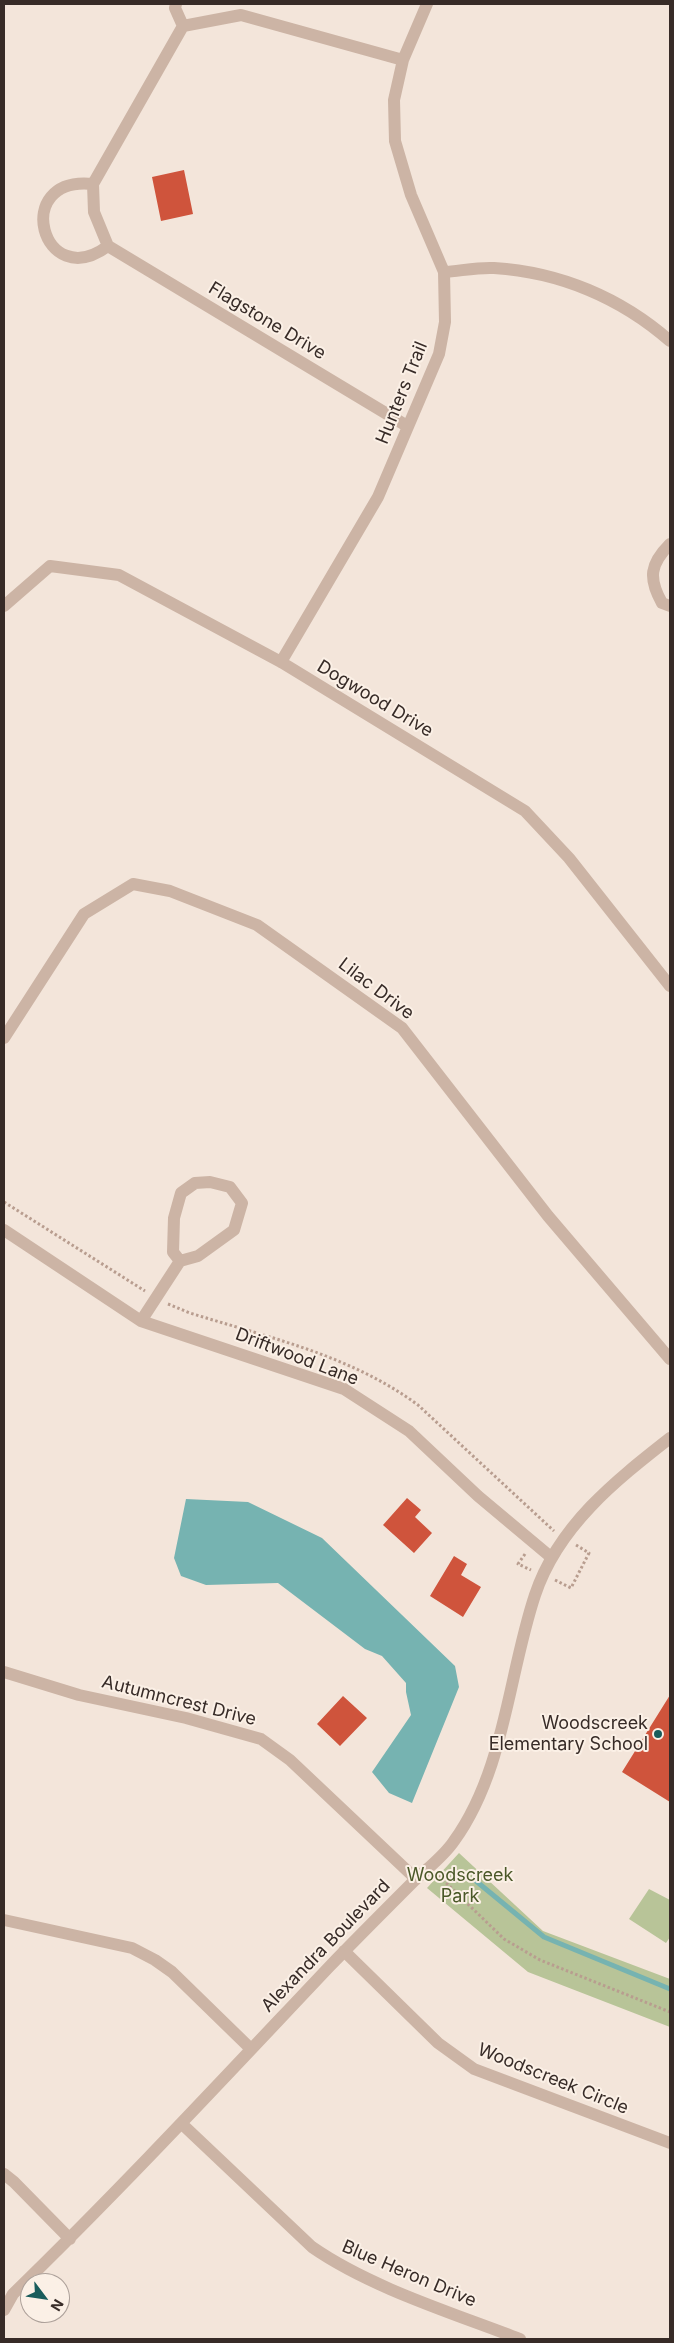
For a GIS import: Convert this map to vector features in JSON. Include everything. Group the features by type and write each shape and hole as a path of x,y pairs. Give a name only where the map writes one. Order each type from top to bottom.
{"street":[{"path":"176,4 175,8 184,26"},
{"name":"Hunters Trail","path":"282,662 378,497 439,354 446,322 444,272 411,195 395,141 394,100 403,60 421,13 427,4"},
{"path":"93,184 76,183 61,188 49,199 42,214 43,230 50,245 63,255 79,259 95,256 108,246 94,212 93,184 184,26 241,9 403,60"},
{"name":"Flagstone Drive","path":"108,246 407,426"},
{"path":"444,272 493,268 547,276 604,296 647,321 670,341"},
{"path":"670,544 660,555 652,575 654,589 662,603 670,606"},
{"name":"Dogwood Drive","path":"4,606 50,566 119,575 282,662 525,811 569,858 670,986"},
{"name":"Lilac Drive","path":"4,1038 84,914 133,884 170,891 257,925 402,1028 548,1216 670,1359"},
{"path":"142,1321 180,1261 198,1256 234,1230 242,1203 230,1187 210,1182 195,1183 181,1193 174,1218 173,1252 180,1261"},
{"name":"Driftwood Lane","path":"4,1230 142,1321 344,1389 409,1431 478,1496 552,1558"},
{"name":"Alexandra Boulevard","path":"4,2310 13,2294 70,2239 182,2124 344,1951 452,1844 472,1813 487,1777 535,1594 552,1558 574,1523 622,1475 670,1438"},
{"name":"Autumncrest Drive","path":"4,1672 80,1695 186,1718 261,1739 290,1760 416,1879"},
{"path":"4,1920 132,1948 155,1960 172,1972 251,2049"},
{"name":"Woodscreek Circle","path":"344,1951 438,2043 474,2070 670,2143"},
{"name":"Blue Heron Drive","path":"182,2124 312,2247 335,2263 366,2278 520,2339"},
{"path":"4,2174 70,2239"}],"path":[{"path":"4,1202 157,1297 190,1314 338,1360 398,1391 418,1405 543,1523"},
{"path":"430,1867 504,1939 540,1960 670,2012"}],"green space":[{"name":"Woodscreek Park","path":"459,1853 543,1931 670,1979 670,2027 528,1972 427,1888"},
{"path":"649,1889 670,1900 670,1937 666,1943 629,1919"}],"water":[{"path":"186,1499 248,1502 322,1538 455,1666 459,1687 412,1803 389,1793 372,1772 411,1715 406,1683 382,1656 365,1649 278,1583 206,1585 181,1576 174,1558"}],"building":[{"path":"184,170 193,214 161,221 152,177"},
{"path":"407,1498 421,1510 415,1517 432,1533 414,1553 383,1525"},
{"path":"454,1556 467,1564 461,1575 481,1587 463,1617 430,1596"},
{"name":"Woodscreek Elementary School","path":"670,1695 670,1802 622,1772"},
{"path":"343,1696 367,1718 340,1746 317,1724"}],"waterway":[{"path":"476,1881 544,1937 670,1989"}],"place":[{"name":"Woodscreek Elementary School","path":"658,1734"}]}
